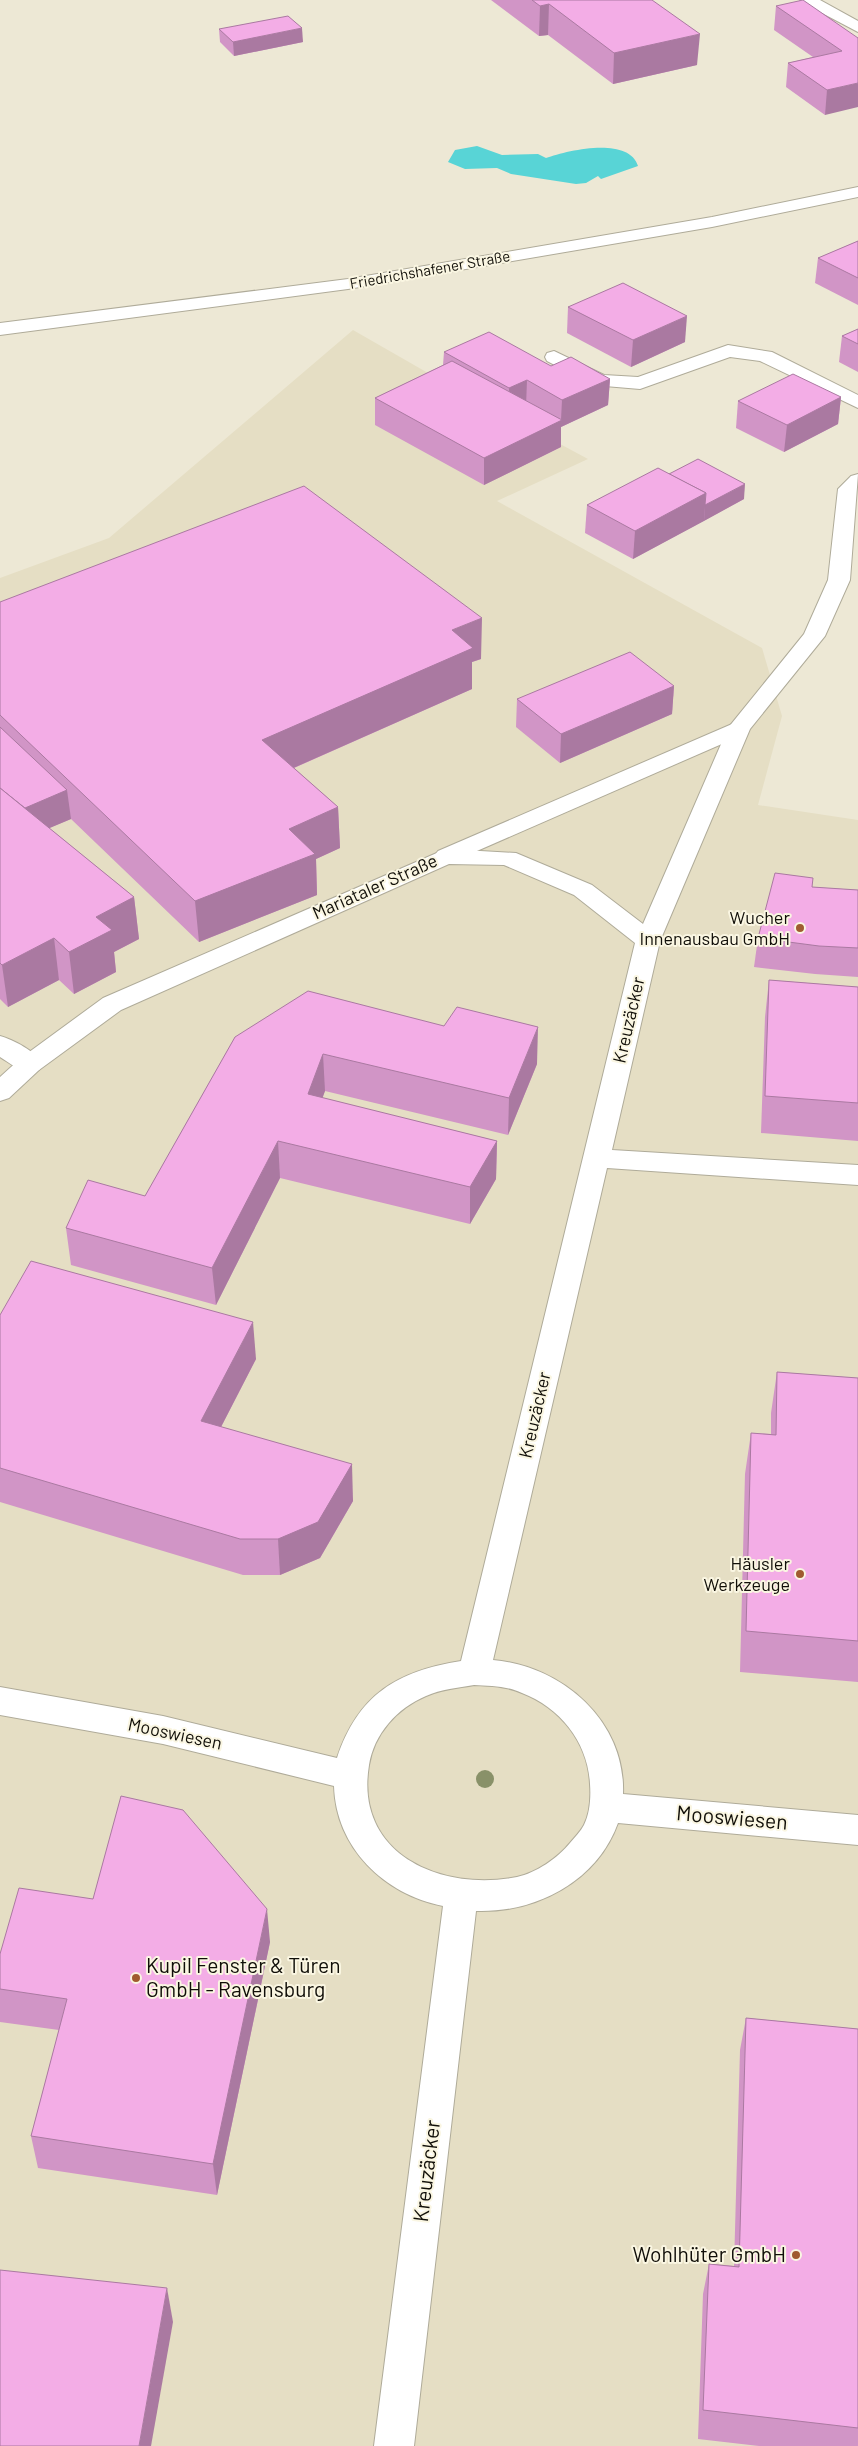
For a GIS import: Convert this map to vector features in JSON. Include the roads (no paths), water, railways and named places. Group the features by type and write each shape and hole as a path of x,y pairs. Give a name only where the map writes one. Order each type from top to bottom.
{"street":[{"path":"808,0 858,27"},
{"name":"Friedrichshafener Straße","path":"0,328 348,284 712,222 858,192"},
{"path":"554,356 600,381 640,383 728,351 765,356 858,402"},
{"path":"648,941 739,728 814,636 849,583 848,489 858,480"},
{"path":"446,856 739,728"},
{"name":"Mariataler Straße","path":"0,1092 30,1064 112,1004 446,856 508,858 558,879 583,890 648,941"},
{"name":"Kreuzäcker","path":"474,1672 648,941"},
{"path":"0,1045 30,1064"},
{"path":"596,1158 858,1174"},
{"path":"474,1672 513,1676 548,1690 576,1712 598,1740 608,1773 607,1807 594,1839 570,1866 538,1885 500,1897 461,1897 423,1886 390,1866 366,1839 352,1808 348,1775 357,1742 376,1714 403,1692 437,1677 474,1672"},
{"name":"Mooswiesen","path":"0,1701 163,1730 348,1775"},
{"name":"Mooswiesen","path":"607,1807 858,1830"},
{"name":"Kreuzäcker","path":"394,2446 461,1897"}],"water":[{"path":"477,146 502,155 538,154 546,158 582,149 611,148 623,151 632,157 638,166 601,179 598,176 586,183 576,184 511,174 497,168 465,169 448,162 455,150"}],"place":[{"name":"Wucher Innenausbau GmbH","path":"800,928"},
{"name":"Häusler Werkzeuge","path":"800,1574"},
{"name":"Kupil Fenster & Türen GmbH - Ravensburg","path":"136,1978"},
{"name":"Wohlhüter GmbH","path":"796,2255"}]}
